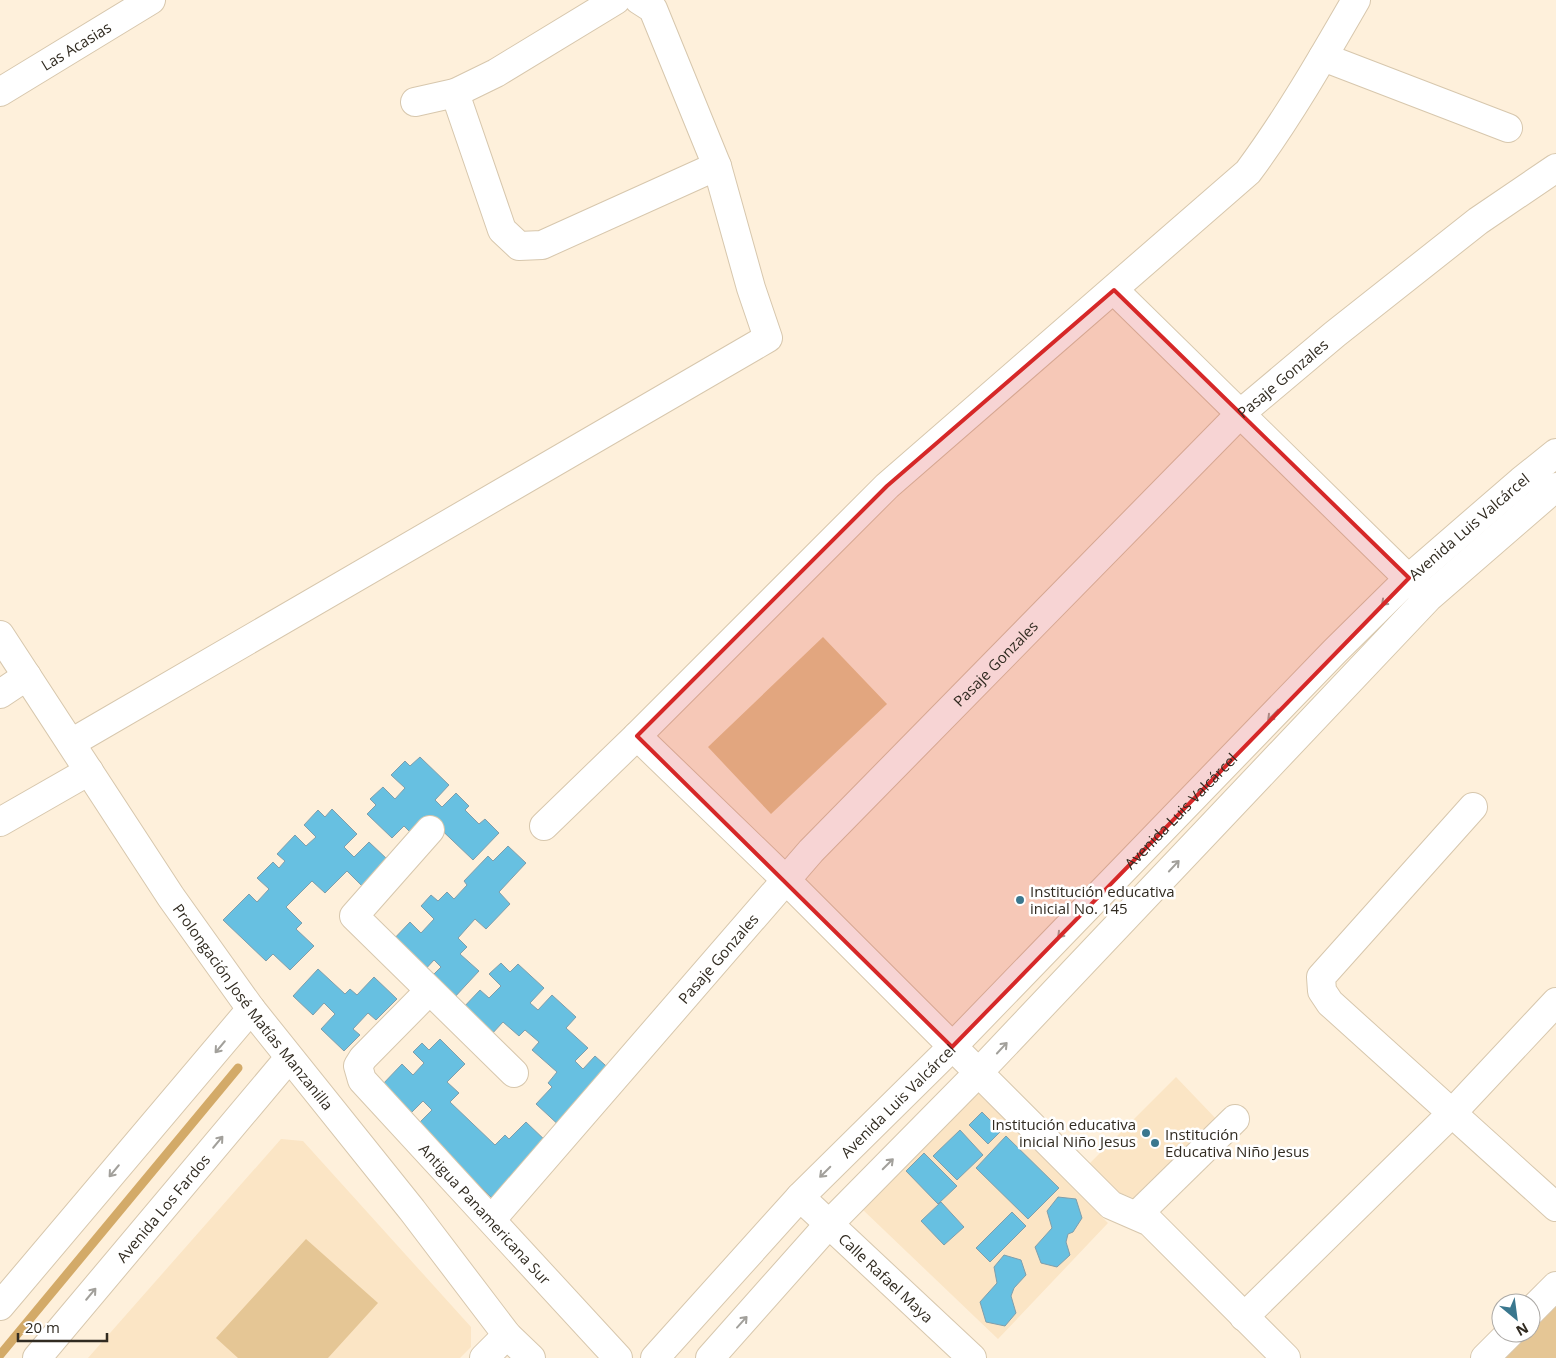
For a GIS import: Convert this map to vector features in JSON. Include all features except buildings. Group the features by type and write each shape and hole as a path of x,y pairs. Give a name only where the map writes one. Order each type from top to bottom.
{"street":[{"path":"415,102 455,93 496,74 616,0"},
{"path":"71,743 768,338 751,288 717,166 653,9 639,0"},
{"path":"544,826 637,736 887,486 1248,172 1270,142 1356,0"},
{"name":"Las Acasias","path":"0,92 140,3"},
{"path":"1323,56 1508,128"},
{"path":"455,93 502,230 519,246 542,245 717,166"},
{"name":"Pasaje Gonzales","path":"492,1219 811,850 1241,413 1334,334 1478,221 1556,168"},
{"path":"1114,290 1428,598"},
{"name":"Avenida Luis Valcárcel","path":"655,1358 800,1197 952,1047 1335,651 1409,578 1556,453"},
{"name":"Avenida Luis Valcárcel","path":"710,1358 829,1224 978,1073 1428,598 1556,487"},
{"name":"Prolongación José Matías Manzanilla","path":"0,635 171,897 251,1010 412,1210 507,1335 532,1358"},
{"path":"0,694 27,676"},
{"path":"637,736 786,880 1112,1205 1150,1222 1286,1358"},
{"path":"0,822 90,771"},
{"path":"1473,807 1321,977 1322,991 1330,1003 1556,1207"},
{"path":"430,830 354,916 514,1073"},
{"name":"Antigua Panamericana Sur","path":"429,991 363,1058 358,1066 362,1080 618,1358"},
{"path":"1244,1317 1452,1113 1556,1002"},
{"path":"0,1306 251,1010"},
{"name":"Avenida Los Fardos","path":"37,1358 289,1058"},
{"path":"1137,1215 1235,1120"},
{"name":"Calle Rafael Maya","path":"800,1197 972,1358"},
{"path":"1541,1301 1556,1286"},
{"path":"484,1358 507,1335"},
{"path":"1485,1358 1500,1343"}],"highlighted area":[{"path":"1114,290 1409,578 952,1047 637,736 887,486"}],"shaded area":[{"path":"823,637 887,704 771,814 708,747"},
{"name":"Institución Educativa Niño Jesus","path":"1176,1077 1220,1123 1143,1202 1113,1190 1089,1164"},
{"path":"975,1090 1108,1223 998,1339 862,1209"},
{"path":"281,1139 303,1141 471,1327 471,1347 460,1358 88,1358"},
{"path":"306,1239 378,1303 328,1358 238,1358 216,1338"},
{"path":"1556,1304 1556,1358 1504,1358 1518,1343 1541,1343 1541,1320"}],"waterway":[{"path":"0,1355 238,1068"}],"place":[{"name":"Institución educativa inicial No. 145","path":"1020,900"},
{"name":"Institución educativa inicial Niño Jesus","path":"1146,1133"},
{"name":"Institución Educativa Niño Jesus","path":"1155,1143"}]}
